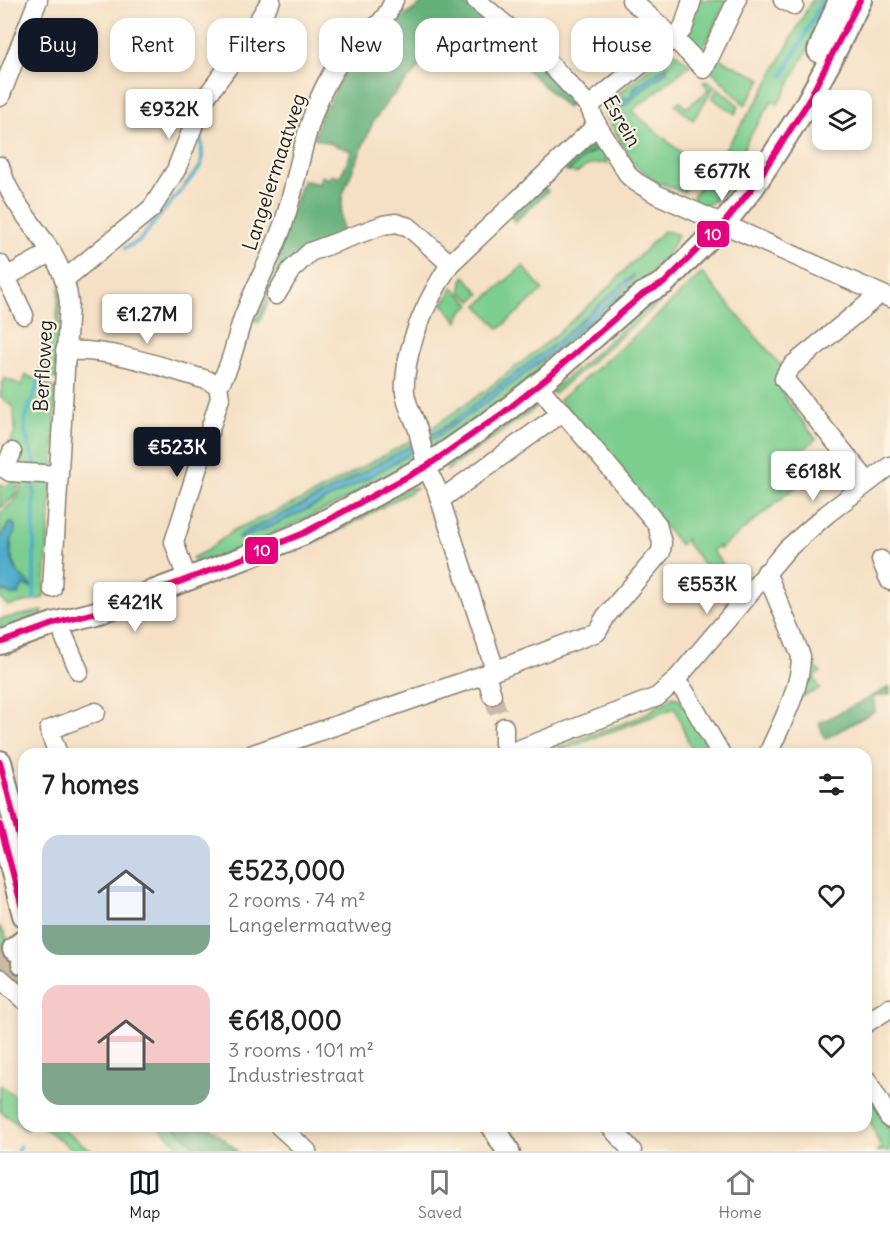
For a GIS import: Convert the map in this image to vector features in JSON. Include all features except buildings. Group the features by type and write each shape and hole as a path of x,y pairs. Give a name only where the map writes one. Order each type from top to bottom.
{"main road":[{"path":"717,219 794,101 813,64 840,0"},
{"path":"0,644 53,624 96,613 304,533 423,452 495,419 643,294 655,275 753,187 805,107 860,0"},
{"path":"0,660 118,618 230,570 244,558"},
{"path":"0,762 18,865"},
{"path":"497,1132 508,1151"}],"street":[{"path":"0,97 5,70 39,0"},
{"path":"65,279 152,208 176,171 203,100 234,59 240,43 256,24 271,0"},
{"name":"Langelermaatweg","path":"188,579 174,542 220,398 218,386 227,370 244,315 272,255 283,224 315,111 326,84 343,58 381,24 388,15 394,0"},
{"name":"Esrein","path":"476,0 540,54 589,106 597,125 623,167 636,182 658,195 717,219 885,296 793,365 784,379 882,476"},
{"path":"631,0 674,38 704,69 737,0"},
{"path":"589,106 683,29 692,0"},
{"path":"492,695 490,672 440,500 406,401 404,391 413,335 433,291 450,264 597,125"},
{"name":"Berfloweg","path":"0,166 10,191 52,252 65,279 69,303 65,351 43,474 52,588"},
{"path":"276,295 291,270 310,252 383,225 396,223 410,227 450,264"},
{"path":"24,315 3,270 52,252"},
{"path":"65,351 85,350 110,353 207,380 218,386"},
{"path":"270,748 490,672 597,632 606,616 661,552 662,543 657,524 538,385"},
{"path":"440,500 563,412"},
{"path":"6,468 10,472 43,474"},
{"path":"523,748 657,698 675,681 787,549 827,514 882,476"},
{"path":"881,560 890,581"},
{"path":"766,572 801,656 801,668 796,684 770,748"},
{"path":"64,636 79,671"},
{"path":"675,681 685,692 715,748"},
{"path":"56,748 49,730 96,712"},
{"path":"504,727 505,748"},
{"path":"0,978 18,994"},
{"path":"872,1019 890,1008"},
{"path":"872,1089 890,1119"},
{"path":"286,1132 307,1151"},
{"path":"614,1132 627,1149"}],"green space":[{"path":"427,0 460,0 481,18 415,18 415,72 387,102 373,122 343,193 342,233 275,287 259,323 249,318 303,180 319,184 321,176 330,179 331,174 340,177 352,151 314,138 323,104 328,105 342,76 340,72 403,72 402,18"},
{"path":"695,0 727,0 703,49 707,52 703,57 683,36"},
{"path":"812,0 834,0 778,104 772,101 748,139 736,168 721,155 760,97"},
{"path":"673,51 690,65 632,111 697,166 699,164 703,167 684,191 655,181 633,163 606,115 608,102 645,72 673,72"},
{"path":"718,58 762,79 745,105 712,71"},
{"path":"529,72 544,72 574,101 567,108"},
{"path":"707,80 715,86 693,120 675,105 680,101 686,108 709,90 703,82"},
{"path":"718,88 739,106 735,114 712,98"},
{"path":"594,142 601,147 584,157 568,172 563,167"},
{"path":"601,147 608,163 591,165 577,173 568,172 584,157"},
{"path":"716,164 736,177 709,204 697,203 693,196"},
{"path":"543,185 548,191 515,222 510,216"},
{"path":"663,231 678,235 667,255 638,287 562,356 431,452 427,431 486,390 550,340 606,290"},
{"path":"711,250 711,253 650,311 554,394 551,390"},
{"path":"523,266 543,290 499,329 478,305"},
{"path":"702,273 782,367 779,383 785,398 816,439 800,453 815,471 720,549 718,546 712,551 735,579 727,589 687,544 687,539 680,545 559,400 644,328"},
{"path":"465,276 480,294 472,301 461,292 462,280"},
{"path":"59,287 61,293 57,378 55,379 39,373 56,329"},
{"path":"453,287 471,305 460,314 458,322 443,304"},
{"path":"26,375 56,389 54,466 20,468 6,448 15,433 14,408 0,396 4,378 21,385"},
{"path":"541,396 544,402 446,471 451,461"},
{"path":"412,440 416,461 364,490 200,565 192,558 206,551 234,530 310,496"},
{"path":"24,476 52,481 44,598 8,606 0,598 0,589 11,595 18,595 23,585 30,587 19,575 11,554 13,523 8,524 0,539 0,513 16,498"},
{"path":"19,477 14,495 0,508 0,484 6,486"},
{"path":"408,487 417,488 294,552 292,547"},
{"path":"43,611 41,620 0,634 0,619"},
{"path":"808,666 821,672 814,677 820,689 799,698"},
{"path":"890,687 890,694 873,697 875,711 825,739 819,723"},
{"path":"673,697 679,699 709,748 691,748 675,708 567,748 556,748 640,717"},
{"path":"0,927 18,956 18,990 0,974"},
{"path":"0,1085 18,1098 18,1124 0,1111"},
{"path":"872,1099 890,1131 890,1151 876,1151 881,1148 872,1126"},
{"path":"49,1132 66,1132 92,1151 75,1151"},
{"path":"164,1132 180,1132 201,1151 185,1151"},
{"path":"180,1132 215,1132 238,1151 201,1151"}],"water":[{"path":"658,72 666,72 627,104 618,106 620,100 631,97 635,87"},
{"path":"633,275 629,284 615,299 481,407 381,471 275,525 239,539 238,537 245,532 322,495 446,426 553,345"},
{"path":"10,523 15,525 15,531 10,553 19,574 30,583 31,587 23,585 19,594 11,595 0,589 0,539"}],"waterway":[{"path":"783,76 823,0"},
{"path":"223,89 236,72"},
{"path":"125,248 139,241 201,166 201,130"},
{"path":"36,467 25,432 25,419 51,351"},
{"path":"34,480 34,599"},
{"path":"17,1151 20,1146"}],"tunnel":[{"path":"492,695 504,727"},
{"path":"0,965 14,949"},
{"path":"0,989 18,969"}],"transit line":[{"name":"10","path":"0,643 53,624 96,613 304,533 427,466 503,413 643,294 664,283 724,223 753,187 805,107 860,0"},
{"name":"10","path":"0,762 18,834"},
{"name":"10","path":"0,825 18,892"}]}
